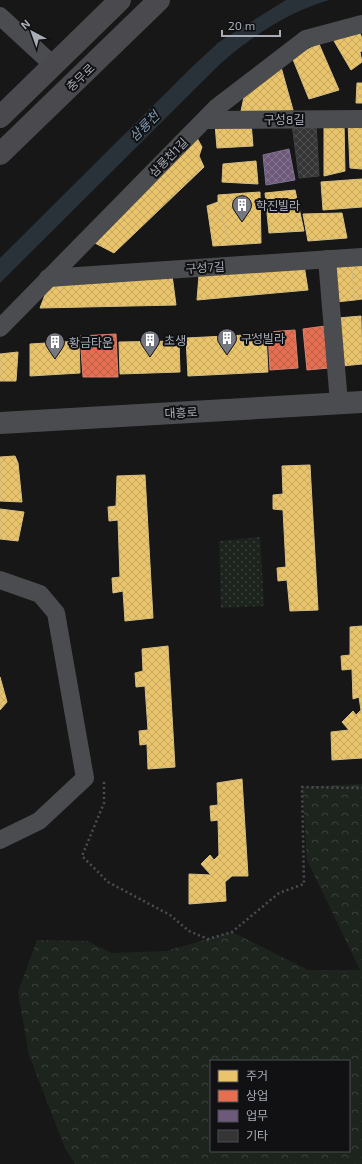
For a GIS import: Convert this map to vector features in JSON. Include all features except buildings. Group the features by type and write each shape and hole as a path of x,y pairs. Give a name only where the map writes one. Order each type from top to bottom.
{"main road":[{"path":"0,116 120,0"},
{"name":"충무로","path":"0,154 159,0"}],"street":[{"path":"0,16 53,65"},
{"name":"삼룡천1길","path":"0,328 206,120 216,108 306,39 362,24"},
{"name":"구성8길","path":"206,120 362,119"},
{"name":"구성7길","path":"48,278 362,256"},
{"path":"327,259 339,403"},
{"name":"대흥로","path":"0,423 362,402"},
{"path":"0,580 40,594 56,613 85,778 39,821 0,840"}],"path":[{"path":"85,778 104,779 104,803 82,856 108,882 170,915 189,931 208,939 232,932 279,893 304,884 302,787 362,788"}],"green space":[{"path":"260,537 264,606 221,608 219,541"},
{"path":"362,784 362,1164 75,1164 65,1148 29,1055 18,992 37,940 87,941 112,953 166,951 232,932 308,970 360,970 307,860 302,787"}],"water":[{"name":"삼룡천","path":"286,0 329,0 299,11 271,26 220,64 0,283 0,258 193,66 219,42"}],"place":[{"name":"학진빌라","path":"242,222"},
{"name":"구성빌라","path":"227,355"},
{"name":"초생","path":"150,357"},
{"name":"황금타운","path":"55,359"}]}
